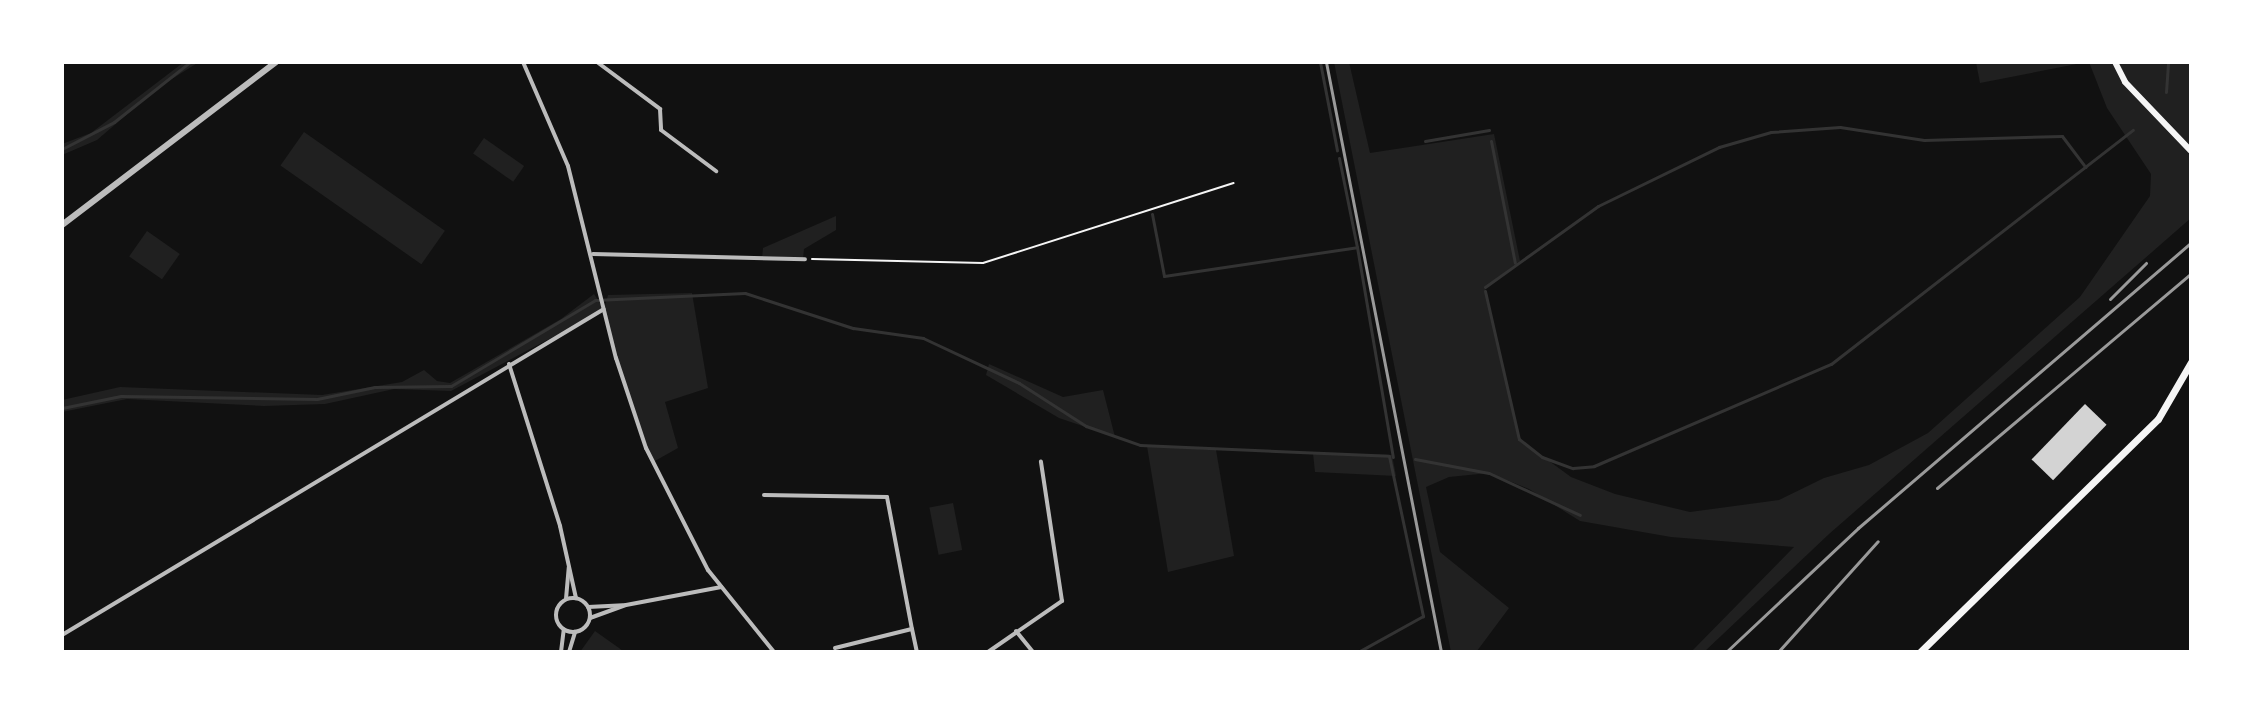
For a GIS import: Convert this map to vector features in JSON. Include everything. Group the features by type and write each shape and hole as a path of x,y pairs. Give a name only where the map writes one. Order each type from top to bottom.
{"main road":[{"path":"2115,62 2125,82 2191,151"},
{"path":"1920,652 2158,419 2191,362"}],"street":[{"path":"62,225 276,62"},
{"path":"523,62 568,166 593,254 604,309 646,448 721,587 774,652"},
{"path":"597,62 660,109 661,130 716,171"},
{"path":"593,254 805,259"},
{"path":"62,635 604,309"},
{"path":"509,364 576,598 588,607 626,605 721,587"},
{"path":"988,652 1062,601 1041,462"},
{"path":"764,495 887,497 917,652"},
{"path":"561,652 564,629 556,616 566,599 569,567"},
{"path":"566,599 576,598"},
{"path":"569,652 575,632 590,618 626,605"},
{"path":"588,607 590,618"},
{"path":"564,629 575,632"},
{"path":"835,648 912,629"},
{"path":"1016,631 1033,652"}],"path":[{"path":"805,259 983,263 1234,183"}],"shaded area":[{"path":"184,62 199,62 159,87 97,140 62,155 62,144 91,133"},
{"path":"1334,62 1349,62 1370,153 1494,134 1520,261 1485,287 1519,439 1571,477 1615,494 1690,512 1779,500 1824,478 1869,465 1928,433 2080,297 2150,196 2151,174 2107,108 2089,62 2191,62 2191,218 1829,534 1704,652 1691,652 1794,547 1671,537 1580,521 1529,489 1489,473 1449,477 1426,487 1440,552 1509,608 1477,651 1451,652"},
{"path":"1976,62 2087,62 1980,83"},
{"path":"304,132 445,231 421,264 280,166"},
{"path":"484,138 524,166 513,182 473,154"},
{"path":"836,216 836,230 804,249 803,259 762,259 763,248"},
{"path":"147,231 180,254 162,279 129,256"},
{"path":"692,293 708,388 665,402 678,448 653,462 629,401 604,310 451,391 394,389 325,404 264,406 127,399 62,412 62,400 120,387 322,395 402,382 424,370 437,381 450,383 561,319 594,294 604,309 608,295"},
{"path":"989,364 1063,397 1103,390 1115,437 1059,418 986,375"},
{"path":"1147,446 1216,450 1234,556 1168,572"},
{"path":"1313,453 1392,455 1396,476 1315,472"},
{"path":"953,503 962,550 939,555 929,508"},
{"path":"595,631 619,648 624,652 580,652"}],"building":[{"path":"2085,404 2107,425 2053,480 2032,459"}],"waterway":[{"path":"62,149 114,122 190,62"},
{"path":"1320,62 1337,150"},
{"path":"2166,92 2168,62"},
{"path":"1485,287 1598,206 1719,147 1771,132 1840,127 1924,140 2062,136 2085,167"},
{"path":"1425,141 1489,130"},
{"path":"1485,291 1519,439 1542,457 1573,468 1594,466 1831,364 2133,130"},
{"path":"1491,141 1515,263"},
{"path":"1339,158 1357,247"},
{"path":"1152,214 1164,276 1357,247 1393,457"},
{"path":"62,408 121,396 317,399 375,387 451,386 595,300 745,293 853,328 923,338 1019,383 1086,426 1140,445 1389,456 1423,616 1358,652"},
{"path":"1415,459 1489,473 1580,515"}],"railway":[{"path":"1326,62 1441,652"},
{"path":"1726,652 1858,528 2191,243"},
{"path":"2110,299 2146,263"},
{"path":"1937,488 2191,273"},
{"path":"1778,652 1878,541"}]}
